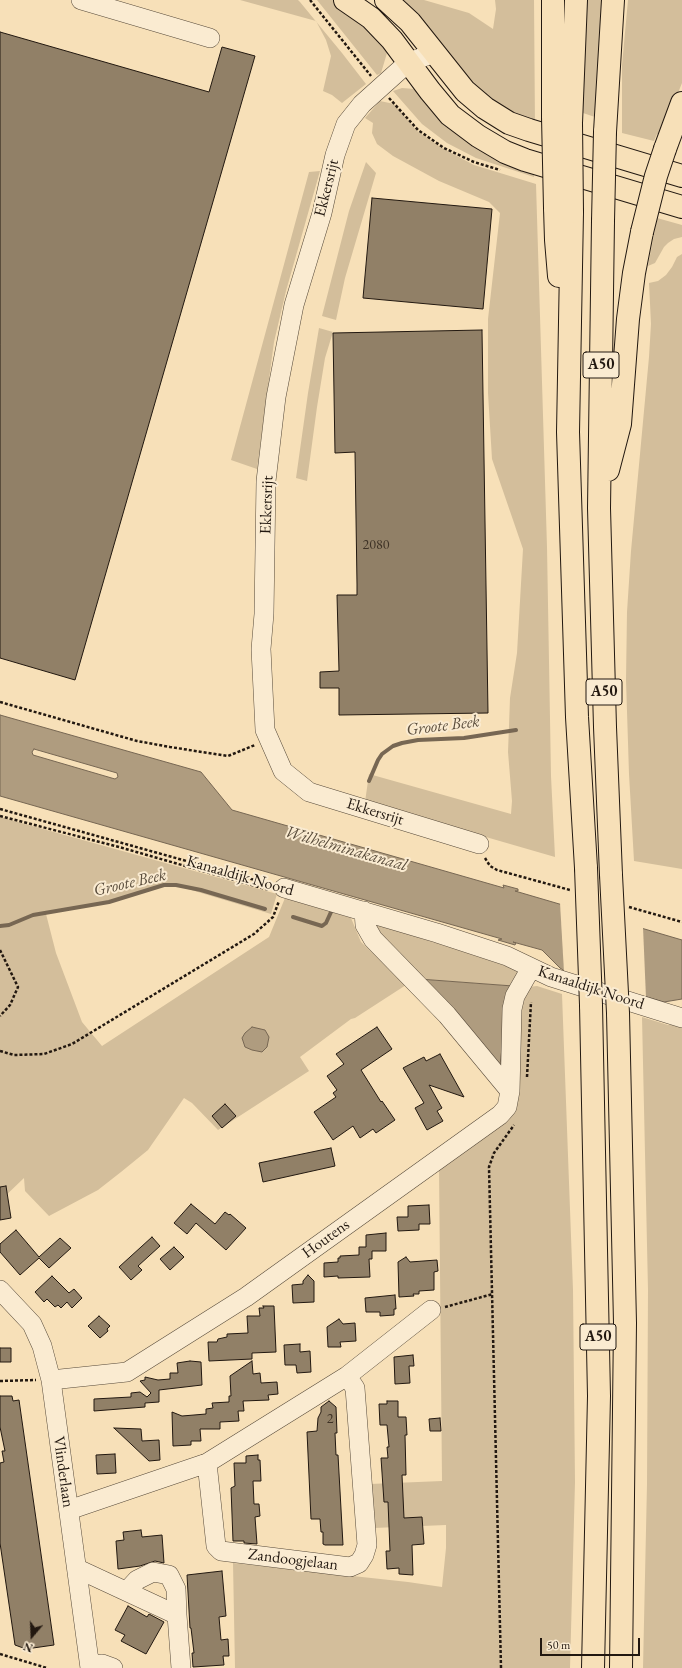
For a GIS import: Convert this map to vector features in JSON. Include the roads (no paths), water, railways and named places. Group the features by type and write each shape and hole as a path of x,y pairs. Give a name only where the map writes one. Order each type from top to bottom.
{"main road":[{"path":"345,0 371,18 410,62 430,91 450,115 478,136 505,152 525,160 682,207"},
{"path":"386,0 410,22 465,91 491,112 509,123 529,130 599,140 682,176"},
{"name":"A50","path":"553,0 562,120 564,210 570,332 568,432 570,542 577,717 586,868 591,1005 599,1396 593,1668"},
{"name":"A50","path":"562,120 576,0"},
{"name":"A50","path":"613,0 599,140 603,221 599,508 605,727 618,1013 625,1323 621,1668"},
{"name":"A50","path":"599,508 620,424 628,319 634,273 642,232 656,176 682,103"}],"street":[{"path":"81,0 210,38"},
{"name":"Ekkersrijt","path":"434,53 410,62 362,104 346,124 335,155 322,213 293,313 276,397 266,481 264,614 260,649 265,730 283,771 309,792 479,844"},
{"name":"Kanaaldijk Noord","path":"280,893 364,911 437,933 507,956 551,978 682,1018"},
{"path":"364,911 365,925 373,939 447,1015 510,1091"},
{"name":"Houtens","path":"51,1380 127,1372 246,1297 500,1115 507,1107 510,1091 512,1009 515,996 531,968"},
{"name":"Vlinderlaan","path":"0,1290 32,1324 42,1346 51,1380 78,1569 90,1666"},
{"path":"69,1510 206,1463 347,1376 431,1310"},
{"name":"Zandoogjelaan","path":"206,1463 216,1546 221,1551 350,1567 359,1563 364,1555 367,1544 355,1388 347,1376"},
{"path":"78,1569 177,1615"},
{"path":"127,1591 137,1580 153,1572 169,1575 176,1589 181,1668"},
{"path":"90,1666 102,1664 113,1668"}],"water":[{"name":"Wilhelminakanaal","path":"0,715 201,772 232,810 504,888 503,885 518,889 518,891 515,891 682,940 682,999 664,1002 569,974 560,968 542,950 513,942 516,943 515,945 498,940 502,939 0,796","holes":["34,749 117,773 118,777 115,779 33,755 32,752"]},
{"path":"419,979 513,986 505,1023 500,1065"},
{"path":"252,1027 265,1030 269,1037 267,1047 262,1052 245,1047 242,1038"}],"waterway":[{"name":"Groote Beek","path":"369,781 382,754 393,746 418,740 464,738 516,730"},
{"name":"Groote Beek","path":"0,926 9,925 33,915 109,902 164,885 176,885 201,890 265,909"},
{"name":"Groote Beek","path":"293,917 322,926 326,923 331,912"}]}
